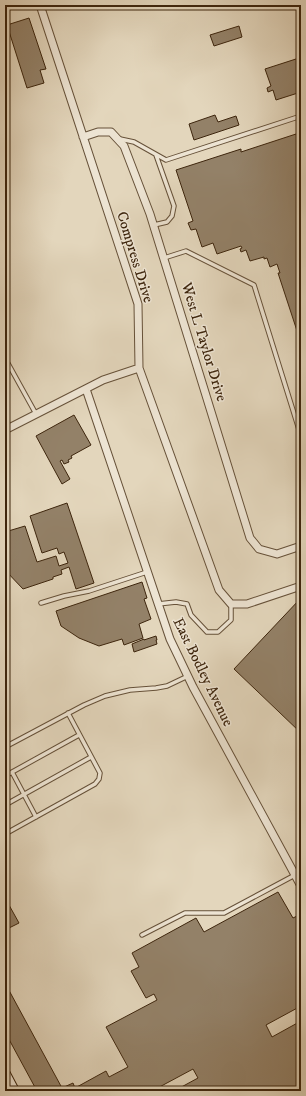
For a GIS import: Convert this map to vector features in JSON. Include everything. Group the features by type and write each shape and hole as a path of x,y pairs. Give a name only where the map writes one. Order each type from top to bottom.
{"main road":[{"path":"5,1074 14,1091"}],"street":[{"name":"Compress Drive","path":"40,5 138,304 138,368 219,590 231,604"},
{"path":"83,137 98,132 111,132 117,138"},
{"name":"West L Taylor Drive","path":"117,138 124,146 154,225 250,538 259,549 277,554 301,546"},
{"path":"5,430 103,380 138,368"},
{"name":"East Bodley Avenue","path":"86,389 170,639 188,676 301,886"},
{"path":"231,604 247,604 301,586"}],"lane":[{"path":"195,7 202,5"},
{"path":"117,138 134,142 166,160 301,116"},
{"path":"154,225 167,222 172,216 174,206 156,155"},
{"path":"164,258 186,251 254,286 301,436"},
{"path":"5,358 36,414"},
{"path":"41,603 64,596 89,591 147,572"},
{"path":"158,604 176,602 186,604 191,615 207,632 218,632 231,620 231,604"},
{"path":"5,747 68,713 105,696 130,690 167,686 188,676"},
{"path":"5,834 95,784 99,779 100,774 68,713"},
{"path":"5,776 79,735"},
{"path":"5,805 91,757"},
{"path":"12,772 36,817"},
{"path":"142,935 185,913 224,913 295,875"}],"building":[{"path":"29,18 46,69 40,70 44,83 27,88 7,25"},
{"path":"239,26 242,37 214,46 210,35"},
{"path":"299,58 301,63 301,92 276,100 273,90 268,92 267,88 271,86 265,69"},
{"path":"215,115 218,122 236,116 239,125 194,140 189,124"},
{"path":"296,134 301,150 301,343 278,273 280,273 277,264 270,267 267,258 264,259 264,257 250,261 246,250 241,252 241,246 217,254 213,243 202,247 196,229 191,230 188,223 193,221 176,170 241,149 241,152"},
{"path":"74,415 91,445 71,456 72,458 68,460 69,462 64,464 62,460 60,461 70,479 62,484 36,436"},
{"path":"67,503 94,583 76,589 69,567 61,570 62,574 53,577 53,579 23,589 5,570 5,532 25,526 37,562 56,556 59,566 68,563 64,552 59,554 57,548 42,553 30,516"},
{"path":"142,582 147,598 144,599 151,619 139,624 143,638 124,645 122,639 99,646 79,638 61,626 56,611"},
{"path":"300,599 301,601 301,733 234,669"},
{"path":"156,636 157,644 134,652 132,644"},
{"path":"278,892 293,918 301,914 301,1006 266,1025 272,1037 301,1021 301,1091 174,1091 198,1078 193,1069 152,1091 37,1091 5,1032 5,983 62,1088 73,1083 75,1088 106,1071 109,1077 128,1067 106,1027 157,1000 154,994 146,998 131,971 139,967 132,953 196,918 204,932"},
{"path":"9,905 19,923 5,930 5,908"}]}
